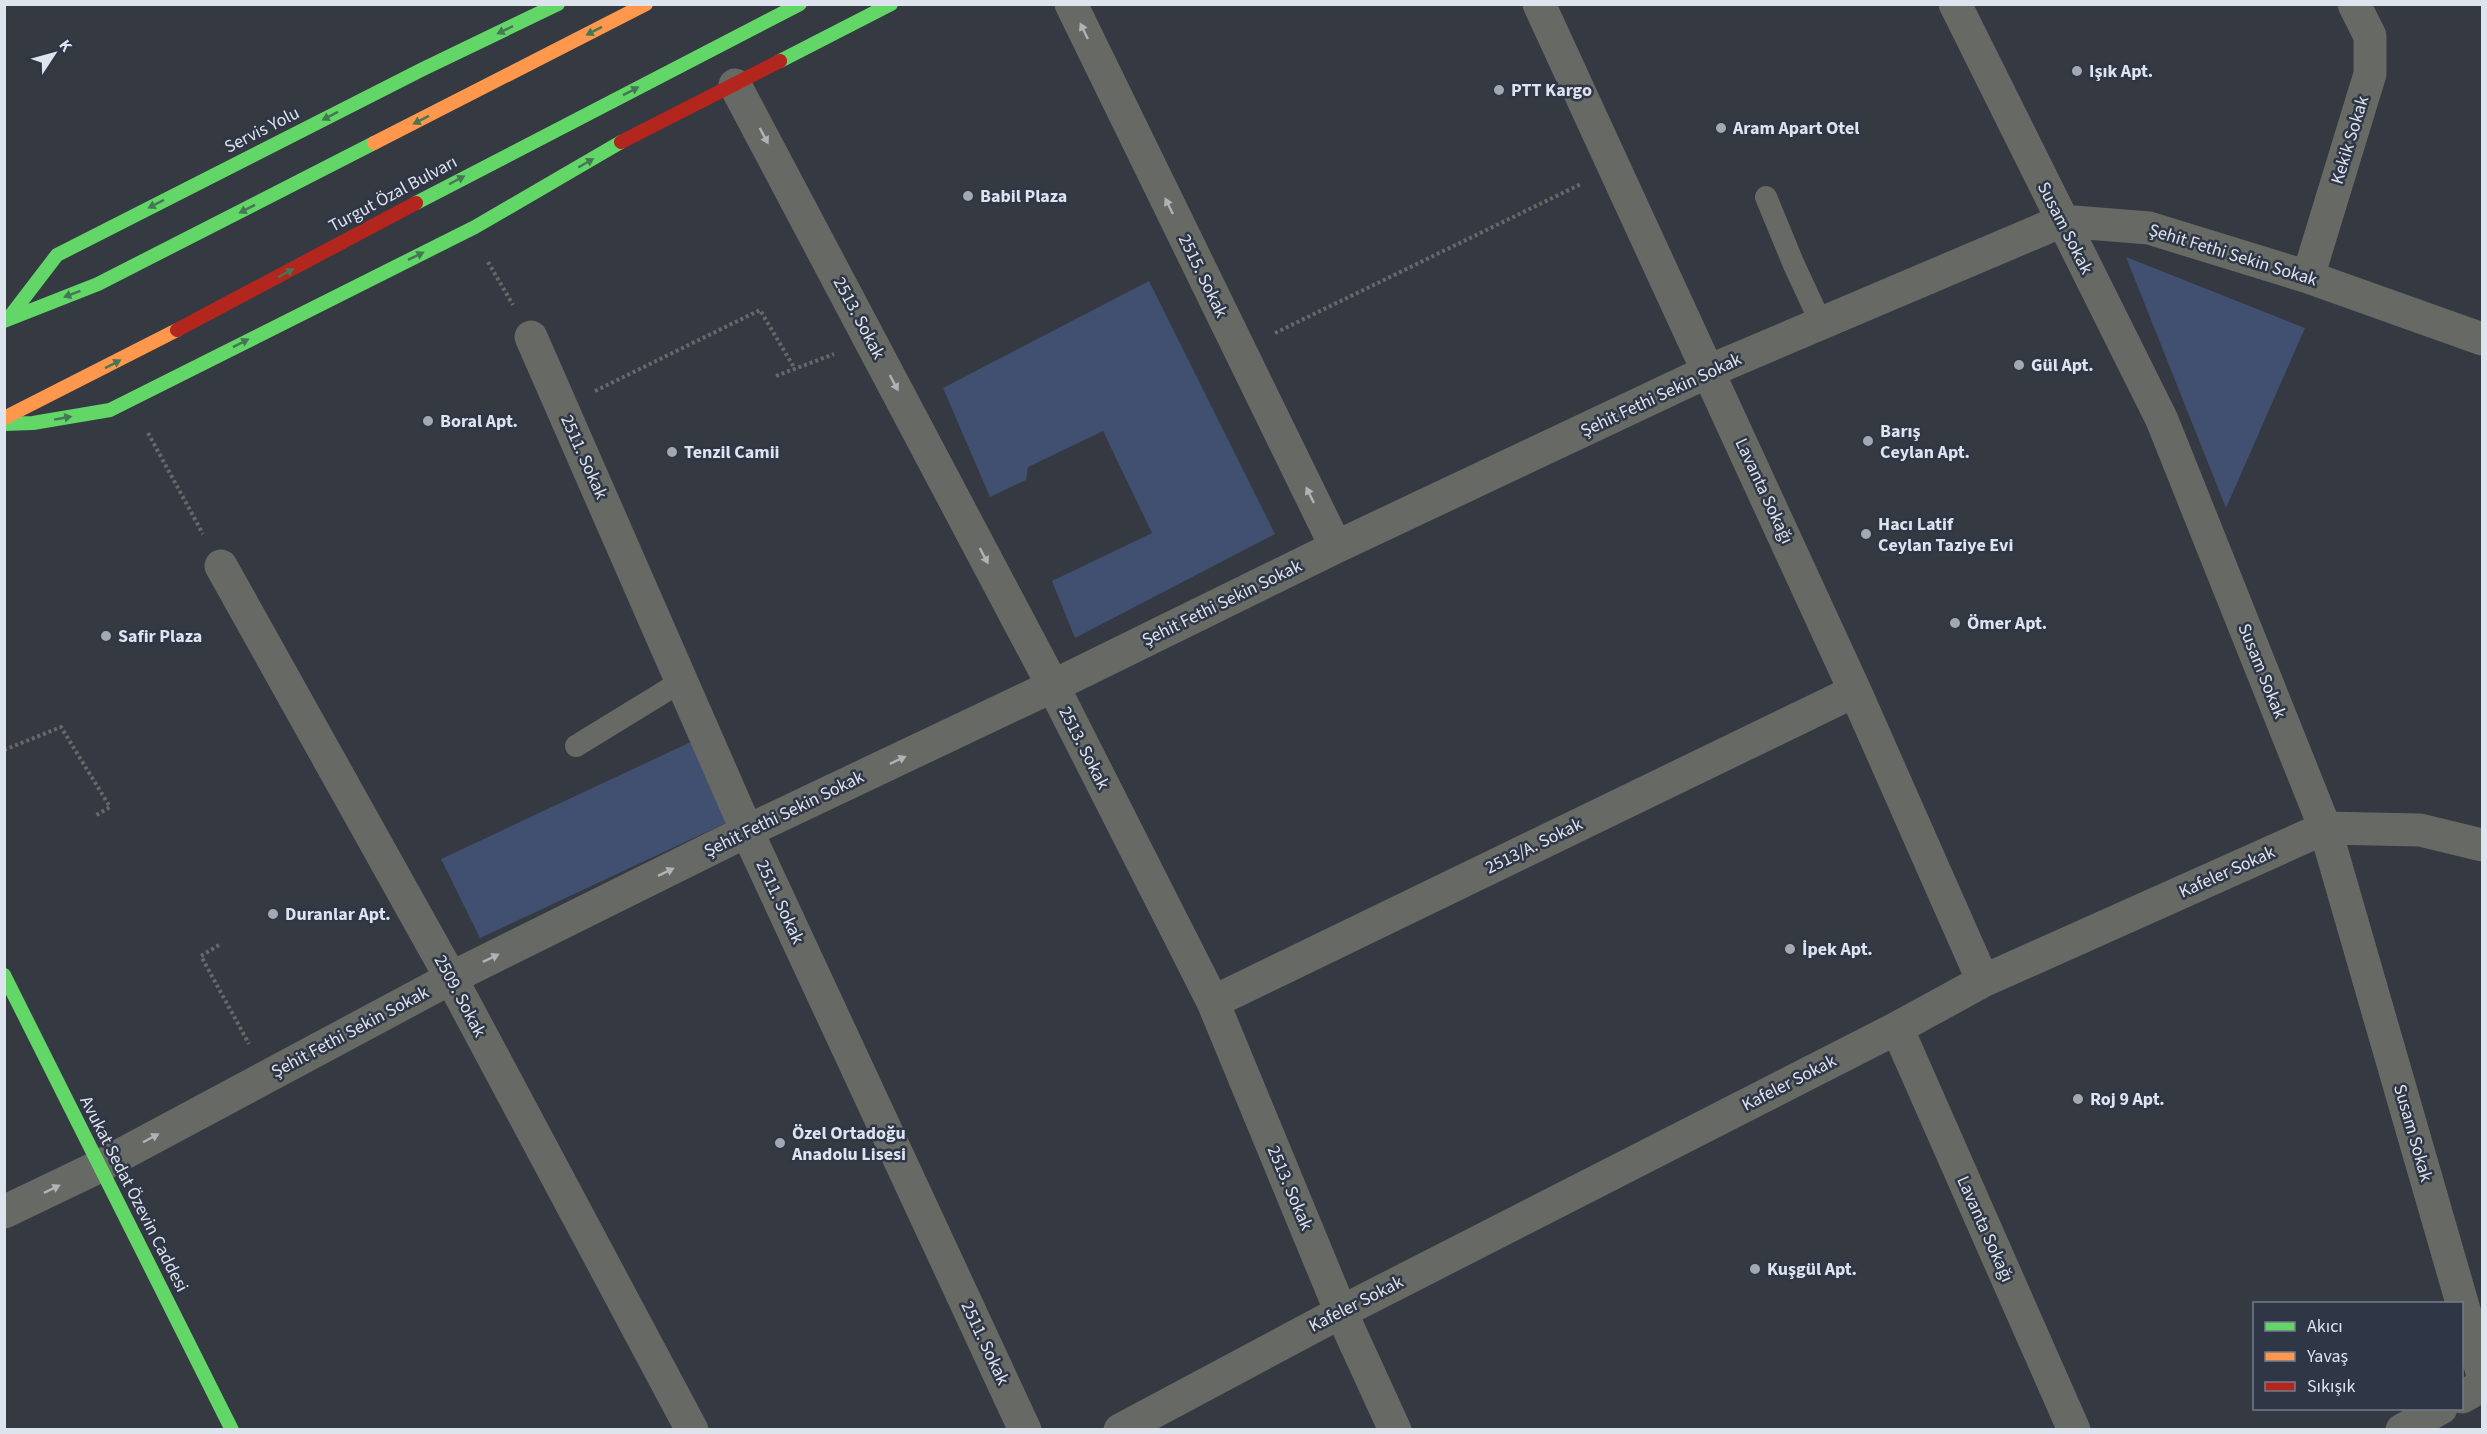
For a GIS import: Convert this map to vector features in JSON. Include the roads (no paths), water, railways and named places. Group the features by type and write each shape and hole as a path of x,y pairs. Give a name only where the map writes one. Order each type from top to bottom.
{"street":[{"name":"Servis Yolu","path":"6,320 57,255 413,74 558,4"},
{"path":"6,320 98,284 646,4"},
{"name":"Turgut Özal Bulvarı","path":"4,418 113,364 464,177 800,4"},
{"path":"4,424 33,423 110,410 292,317 475,228 625,140 891,4"},
{"name":"2515. Sokak","path":"1071,4 1336,547"},
{"name":"Lavanta Sokağı","path":"1539,4 1855,691 1983,981"},
{"name":"Susam Sokak","path":"1955,4 2162,420 2325,828 2462,1302"},
{"name":"Kekik Sokak","path":"2308,277 2370,74 2370,36 2354,4"},
{"name":"2513. Sokak","path":"735,85 1053,686 1213,1002 1341,1312 1395,1430"},
{"name":"Şehit Fethi Sekin Sokak","path":"4,1212 100,1166 451,978 747,831 1053,686 1336,547 1709,371 2062,221 2149,228 2308,277 2482,339"},
{"name":"2511. Sokak","path":"531,337 747,831 1025,1430"},
{"name":"2509. Sokak","path":"221,566 451,978 692,1430"},
{"name":"2513/A. Sokak","path":"1213,1002 1855,691"},
{"name":"Kafeler Sokak","path":"1120,1430 1341,1312 1897,1028 1983,981 2325,828 2420,830 2482,845"},
{"name":"Avukat Sedat Özevin Caddesi","path":"4,975 232,1430"},
{"name":"Lavanta Sokağı","path":"1897,1028 2074,1430"},
{"name":"Susam Sokak","path":"2463,1306 2482,1372"},
{"path":"2463,1396 2482,1386"},
{"path":"2402,1430 2437,1410"}],"lane":[{"path":"1766,197 1821,323"},
{"path":"576,746 682,681"}],"place":[{"name":"Işık Apt.","path":"2077,71"},
{"name":"PTT Kargo","path":"1499,90"},
{"name":"Aram Apart Otel","path":"1721,128"},
{"name":"Babil Plaza","path":"968,196"},
{"name":"Gül Apt.","path":"2019,365"},
{"name":"Boral Apt.","path":"428,421"},
{"name":"Barış Ceylan Apt.","path":"1868,441"},
{"name":"Tenzil Camii","path":"672,452"},
{"name":"Hacı Latif Ceylan Taziye Evi","path":"1866,534"},
{"name":"Ömer Apt.","path":"1955,623"},
{"name":"Safir Plaza","path":"106,636"},
{"name":"Duranlar Apt.","path":"273,914"},
{"name":"İpek Apt.","path":"1790,949"},
{"name":"Roj 9 Apt.","path":"2078,1099"},
{"name":"Özel Ortadoğu Anadolu Lisesi","path":"780,1143"},
{"name":"Kuşgül Apt.","path":"1755,1269"}]}
